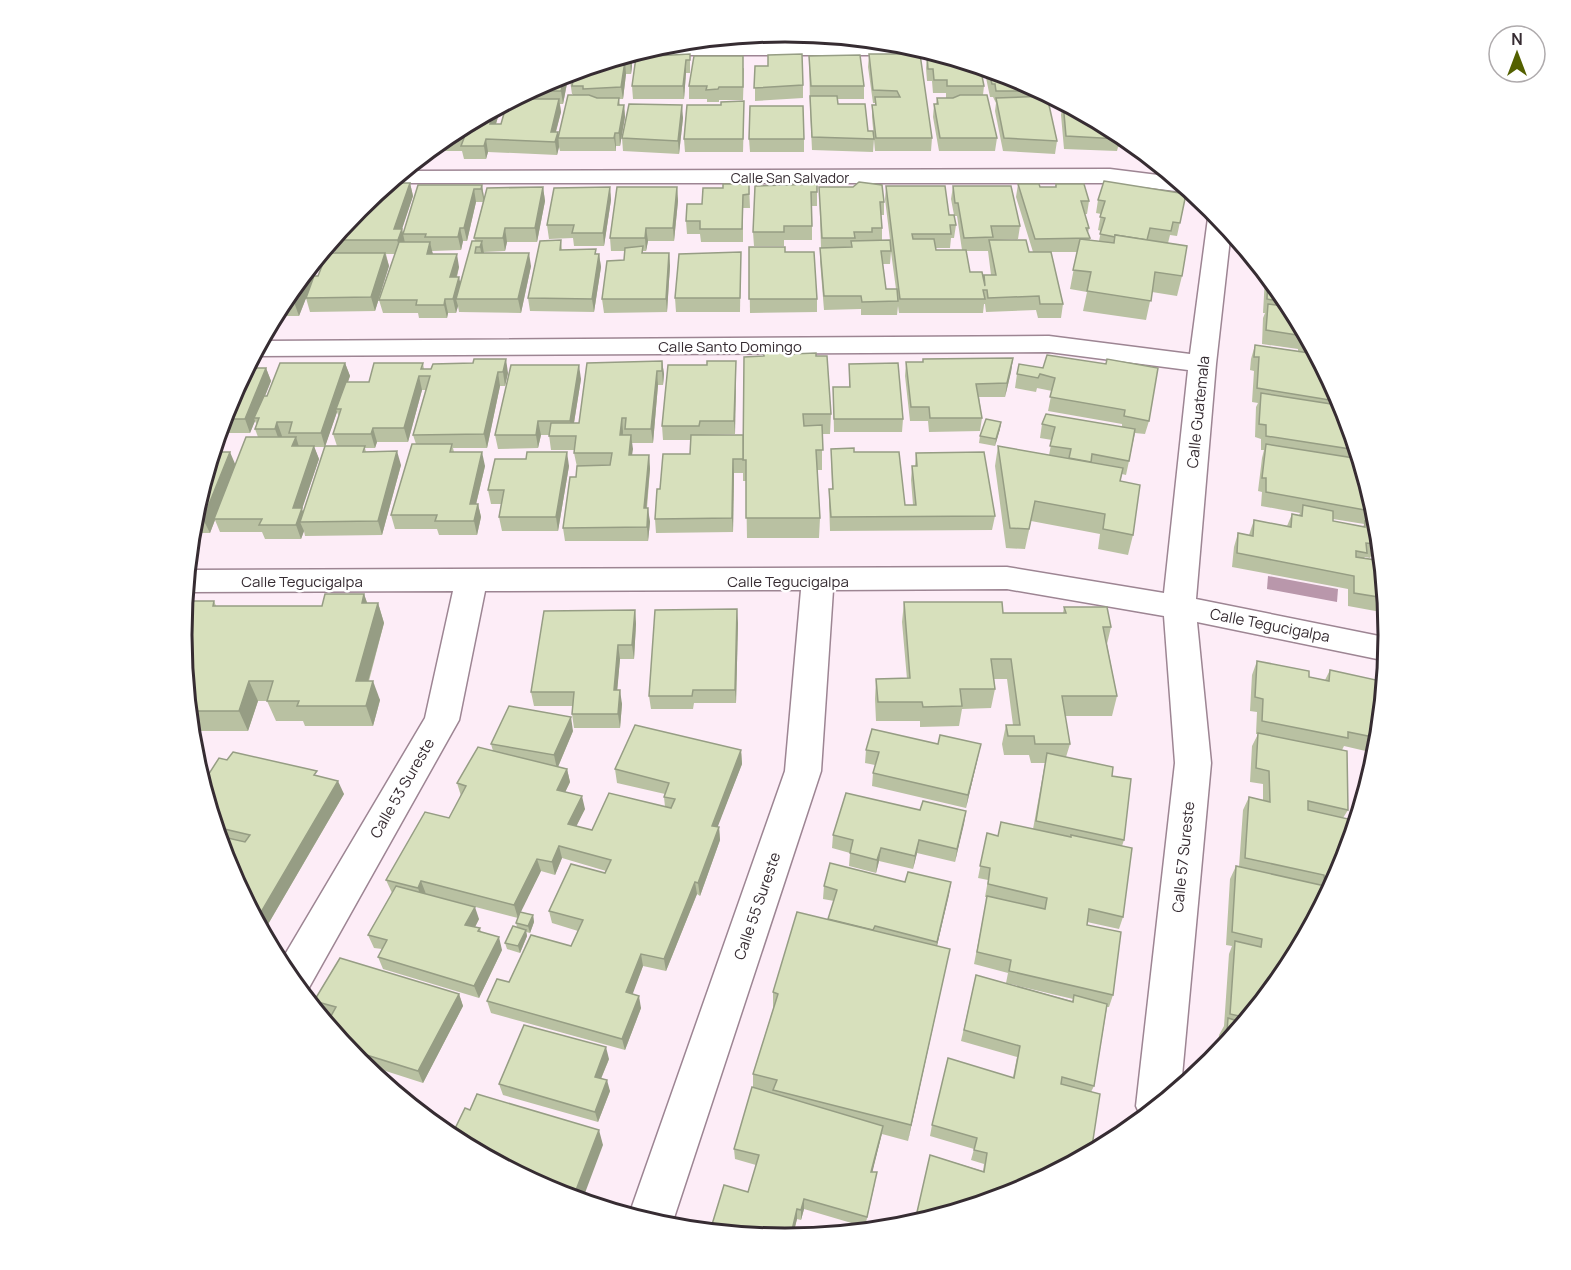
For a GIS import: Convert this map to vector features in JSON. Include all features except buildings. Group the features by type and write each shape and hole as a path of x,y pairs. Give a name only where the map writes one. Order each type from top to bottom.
{"street":[{"path":"695,49 876,49"},
{"name":"Calle San Salvador","path":"409,178 1110,176 1169,183"},
{"name":"Calle Guatemala","path":"1179,608 1202,364 1218,230"},
{"name":"Calle Santo Domingo","path":"266,349 1049,344 1202,364"},
{"name":"Calle Tegucigalpa","path":"196,581 818,581 1007,578 1179,608 1378,647"},
{"name":"Calle 53 Sureste","path":"297,971 441,720 471,581"},
{"name":"Calle 55 Sureste","path":"653,1213 803,771 818,581"},
{"name":"Calle 57 Sureste","path":"1159,1094 1193,763 1179,608"}],"shaded area":[{"path":"1268,576 1338,589 1337,602 1267,589"}]}
